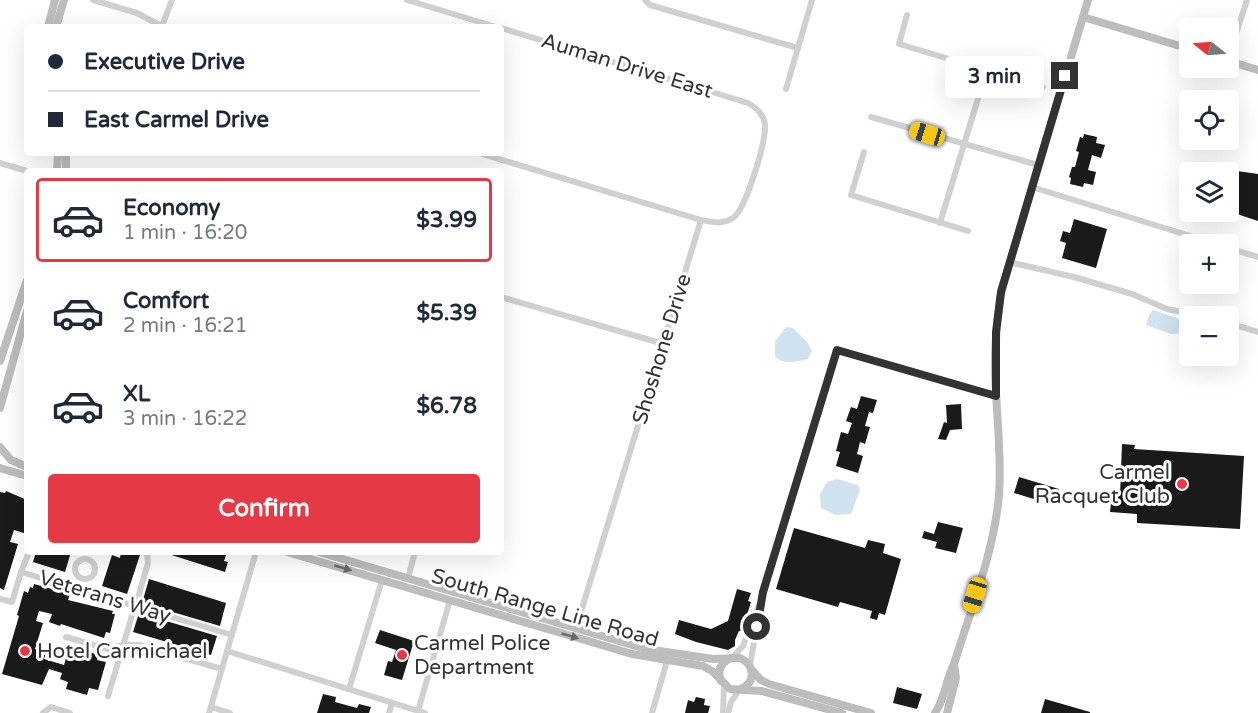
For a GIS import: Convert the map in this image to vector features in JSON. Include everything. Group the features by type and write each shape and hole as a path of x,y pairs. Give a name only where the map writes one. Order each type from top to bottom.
{"main road":[{"path":"49,24 55,0"},
{"path":"57,24 64,0"},
{"path":"935,713 954,664 987,555 997,511 999,468 996,332 1001,292 1088,0"},
{"path":"1083,17 1179,46"},
{"path":"1239,63 1258,70"},
{"path":"0,361 23,303"},
{"path":"0,408 24,322"},
{"path":"0,447 11,460 24,466"},
{"path":"0,468 24,475"},
{"name":"South Range Line Road","path":"297,555 632,654 706,667 723,684"},
{"name":"South Range Line Road","path":"329,555 652,651 713,659 732,657"},
{"path":"842,713 762,691 730,689 723,684 719,674 721,666 732,657 744,659 761,680 769,684 871,713"},
{"path":"947,713 956,678 954,664"},
{"path":"740,689 751,679 750,667"}],"street":[{"path":"93,0 137,13 157,24"},
{"path":"164,24 172,0"},
{"path":"407,0 422,2 487,24"},
{"path":"645,0 650,4 798,48"},
{"path":"786,89 812,0"},
{"path":"1239,25 1247,0"},
{"path":"907,15 899,44 1043,87"},
{"name":"Auman Drive East","path":"504,29 752,106 759,111 765,126 744,202 730,220 718,223 700,220"},
{"path":"940,223 987,69"},
{"path":"872,117 1038,165"},
{"path":"864,152 851,195 968,231"},
{"path":"489,156 700,220"},
{"path":"0,163 24,170"},
{"path":"1032,187 1041,192 1182,234"},
{"name":"Shoshone Drive","path":"576,628 700,220"},
{"path":"1239,251 1258,257"},
{"path":"1011,263 1023,263 1132,294 1179,312"},
{"path":"504,298 663,344"},
{"path":"1239,326 1258,332"},
{"path":"750,667 761,602 837,350 996,396"},
{"path":"21,572 28,555"},
{"path":"137,601 148,563 147,555"},
{"path":"230,713 210,710 255,555"},
{"path":"408,578 414,555"},
{"path":"88,556 94,571 90,577 83,578 77,574 76,566 80,560 88,556"},
{"name":"Veterans Way","path":"0,599 12,602 21,572 232,635"},
{"path":"79,589 83,578"},
{"path":"349,689 382,580"},
{"path":"227,651 421,712 450,600"},
{"path":"732,657 743,646 752,618 761,602"},
{"path":"108,696 134,612"},
{"path":"66,637 108,649 123,645 139,645 222,669"},
{"path":"652,713 667,661"},
{"path":"723,684 723,713"},
{"path":"728,713 730,702 740,689"},
{"path":"389,713 392,703"},
{"path":"43,713 51,707 70,713"}],"water":[{"path":"1153,310 1179,319 1179,334 1171,334 1146,325"},
{"path":"786,327 793,328 807,342 812,351 808,359 786,362 775,356 775,341"},
{"path":"837,479 858,485 860,490 851,514 836,515 821,508 820,494 827,482"}],"building":[{"path":"1084,134 1097,137 1096,143 1105,145 1101,158 1092,155 1088,170 1096,172 1093,185 1084,183 1083,187 1070,184 1071,178 1069,177 1072,167 1075,167 1080,137 1083,138"},
{"path":"1239,171 1258,174 1258,221 1239,215"},
{"path":"1074,219 1107,229 1096,268 1062,258 1066,243 1060,241 1063,231 1070,233"},
{"path":"861,396 877,400 873,413 869,412 865,426 870,427 865,444 860,442 857,454 863,456 858,473 836,466 840,452 836,451 841,432 848,434 852,423 846,421 851,407 857,409"},
{"path":"961,404 962,429 950,430 946,440 938,439 944,422 947,423 946,405"},
{"name":"Carmel Racquet Club","path":"1122,444 1135,445 1134,449 1244,456 1240,529 1137,523 1137,514 1110,512 1112,495 1120,496"},
{"path":"1019,477 1059,489 1055,498 1043,495 1040,501 1014,493"},
{"path":"6,491 24,499 24,533 14,530 10,542 18,544 4,590 0,588 0,492 5,493"},
{"path":"938,522 963,528 956,553 935,548 937,542 922,538 924,531 934,534"},
{"path":"794,528 865,548 868,540 885,544 883,553 901,559 885,615 879,613 877,620 870,618 872,611 840,602 838,607 776,589"},
{"path":"35,555 70,555 65,572 33,562"},
{"path":"112,555 120,558 120,555 140,555 127,594 102,586"},
{"path":"171,555 226,555 224,561 228,562 225,572"},
{"path":"149,579 226,603 220,626 142,603"},
{"path":"34,584 70,594 68,600 113,611 112,614 115,614 110,633 106,632 104,638 49,622 52,614 39,611 36,621 43,623 35,649 46,653 44,659 64,665 68,651 77,654 79,649 99,655 97,660 106,662 98,690 89,688 87,695 66,689 68,682 60,679 62,673 49,669 42,685 2,674 24,591 28,593"},
{"path":"737,589 751,593 748,601 751,602 742,631 739,631 735,640 735,646 728,650 675,634 679,620 711,629 728,621"},
{"path":"139,613 217,636 211,655 133,632"},
{"name":"Carmel Police Department","path":"380,630 414,641 402,680 384,675 388,661 392,662 396,650 375,643"},
{"path":"897,687 922,694 917,709 893,703"},
{"path":"323,694 336,697 335,702 357,708 359,704 371,707 369,713 317,713"},
{"path":"696,697 705,699 704,705 710,706 708,713 685,713 688,700 694,702"},
{"path":"1045,699 1090,712 1090,713 1041,713"}],"place":[{"name":"Carmel Racquet Club","path":"1182,484"},
{"name":"Hotel Carmichael","path":"25,651"},
{"name":"Carmel Police Department","path":"402,655"}],"route":[{"path":"757,627 763,592 837,350 996,396 996,332 1001,292 1065,76"}]}
